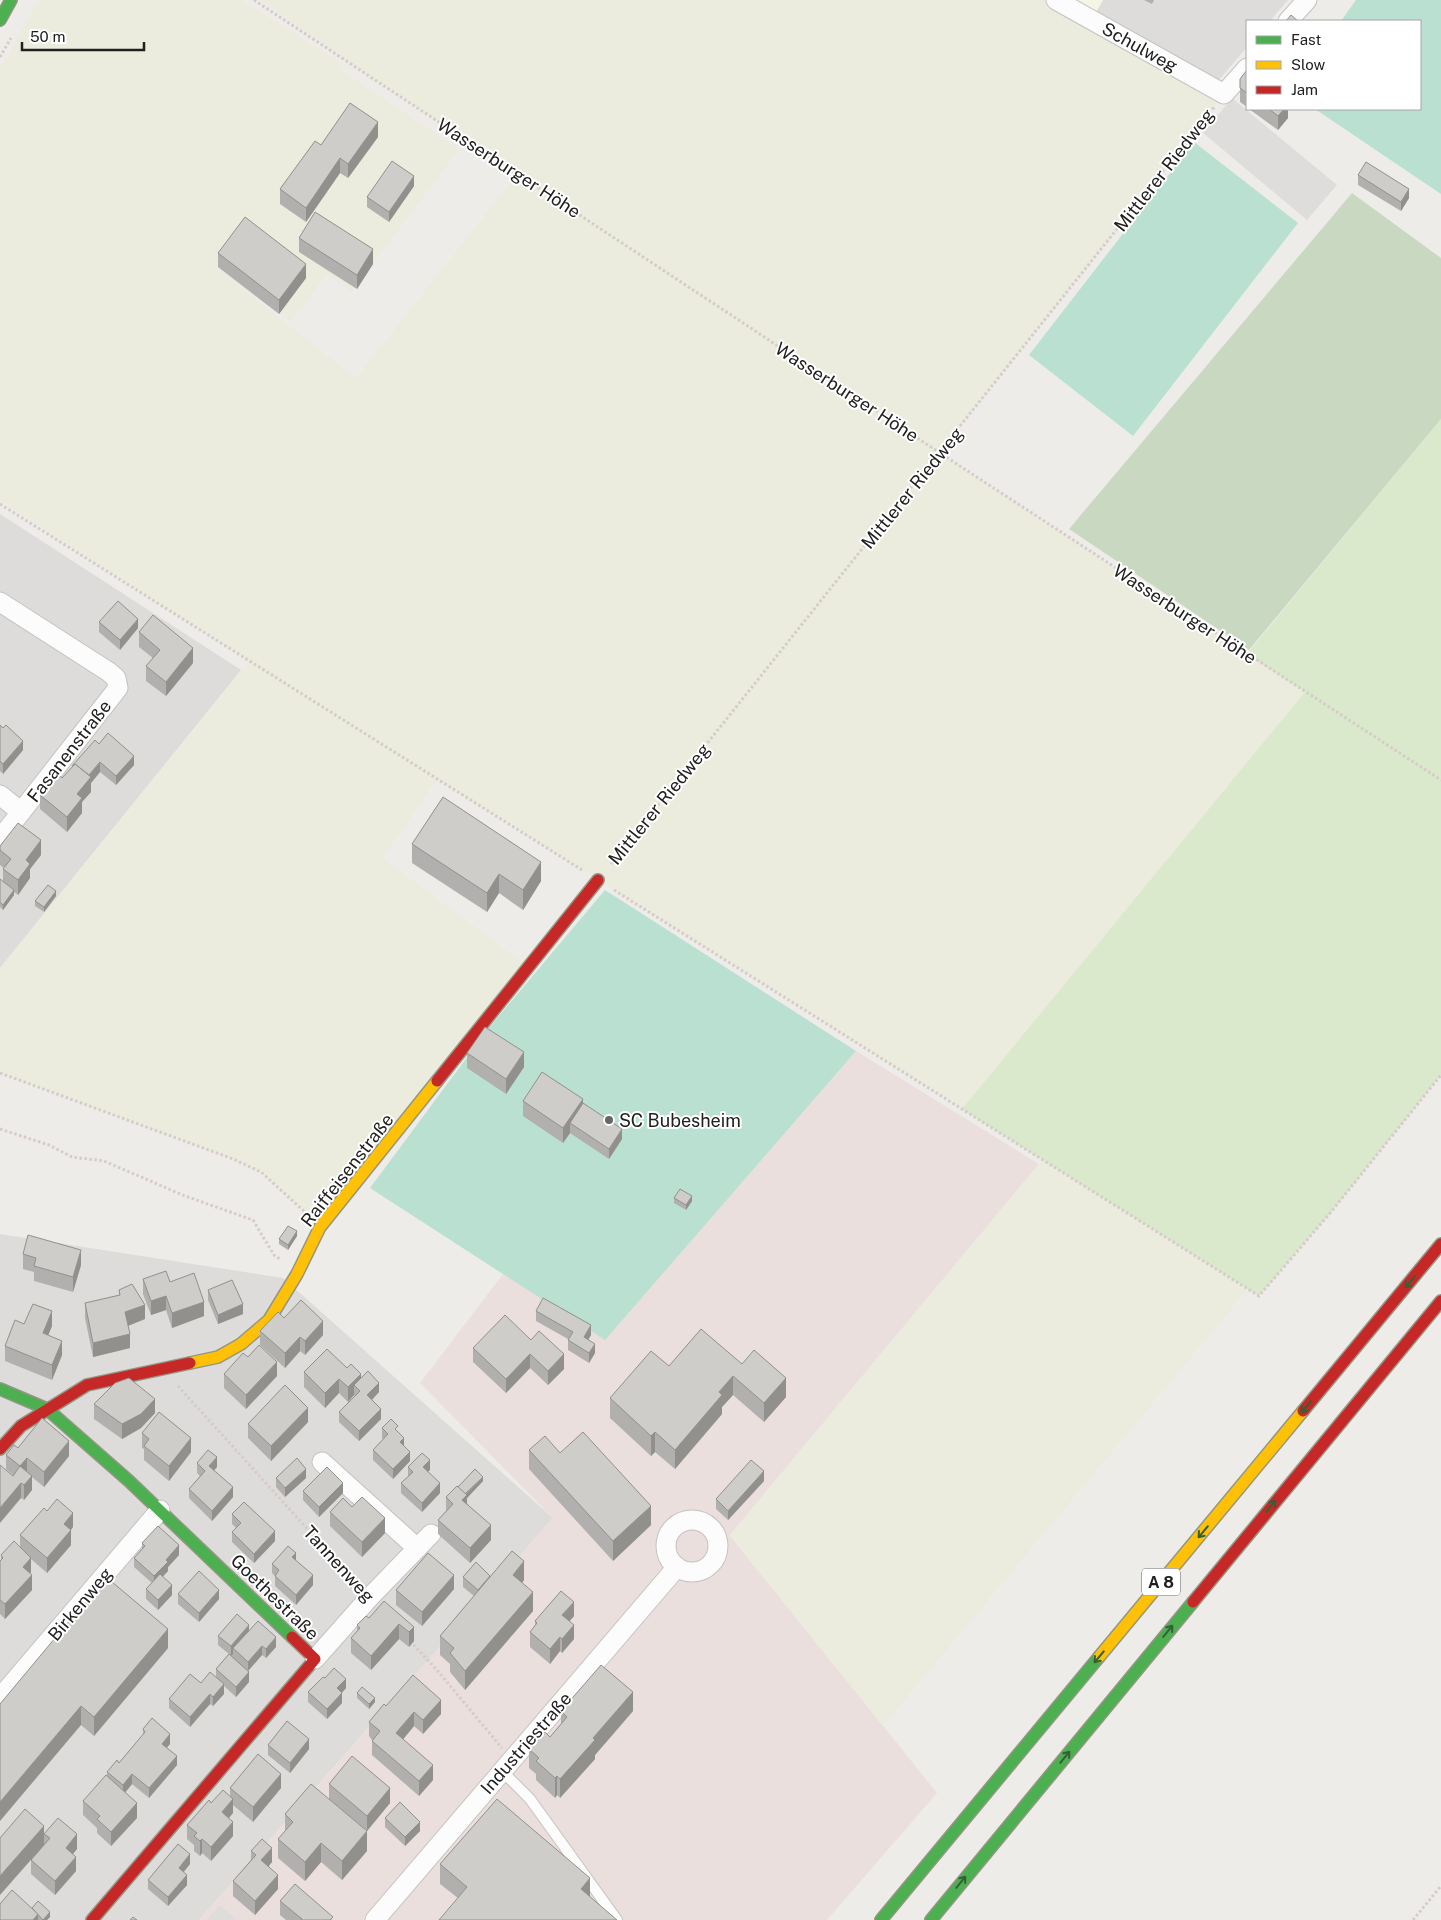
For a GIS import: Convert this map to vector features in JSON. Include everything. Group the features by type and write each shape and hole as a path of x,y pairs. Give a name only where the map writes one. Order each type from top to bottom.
{"main road":[{"path":"0,20 11,0"},
{"name":"Raiffeisenstraße","path":"0,1450 21,1426 87,1386 218,1358 241,1344 269,1320 297,1274 320,1227 598,880"},
{"name":"A 8","path":"881,1920 1441,1244"},
{"name":"A 8","path":"930,1920 1441,1301"},
{"name":"Goethestraße","path":"0,1389 47,1409 129,1480 315,1659 92,1920"}],"street":[{"name":"Schulweg","path":"1056,0 1224,94"},
{"path":"1289,20 1307,0"},
{"path":"1224,94 1246,69"},
{"name":"Fasanenstraße","path":"0,602 109,672 116,678 118,688 21,812"},
{"path":"0,795 21,812 0,839"},
{"path":"322,1462 417,1548"},
{"name":"Birkenweg","path":"0,1698 160,1510"},
{"path":"315,1659 369,1598 431,1534"},
{"name":"Industriestraße","path":"375,1920 677,1567"}],"lane":[{"path":"507,1765 617,1920"}],"path":[{"name":"Wasserburger Höhe","path":"254,0 940,453 1441,780"},
{"name":"Mittlerer Riedweg","path":"598,880 940,453 1224,94"},
{"path":"0,504 1260,1296 1332,1212 1441,1075"},
{"path":"0,1073 240,1162 261,1172 320,1227"},
{"path":"0,1129 49,1145 72,1157 104,1161 185,1196 253,1220 274,1254 297,1274"},
{"name":"Tannenweg","path":"163,1369 369,1598"},
{"path":"409,1640 436,1669 507,1765"},
{"path":"1413,1920 1441,1886"}],"shaded area":[{"path":"39,0 241,0 338,60 342,71 459,149 352,292 327,274 291,322 219,271 356,378 517,174 351,64 260,0 1056,0 1224,94 940,453 1305,692 962,1109 437,779 383,858 529,967 320,1227 261,1172 233,1159 0,1073 0,968 249,661 0,501 0,68"},
{"path":"1075,0 1103,0 1096,12"},
{"path":"1103,0 1288,0 1271,20 1246,20 1246,48 1219,80 1096,12"},
{"path":"1232,98 1337,185 1307,220 1203,133"},
{"path":"0,514 241,670 0,968"},
{"path":"856,1051 1039,1164 730,1535 937,1793 827,1920 199,1920 553,1518 420,1383 503,1274 605,1339"},
{"path":"1043,1160 1248,1289 883,1726 730,1536"},
{"path":"0,1234 283,1278 553,1518 199,1920 0,1920"},
{"path":"220,1905 237,1920 207,1920"}],"green space":[{"path":"1356,0 1441,0 1441,194 1316,110 1421,110 1421,20 1342,20"},
{"path":"1194,142 1298,223 1133,436 1029,355"},
{"path":"1352,193 1441,258 1441,419 1249,650 1069,529"},
{"path":"1441,419 1441,1075 1331,1212 1259,1296 962,1109 1305,692 1247,654"},
{"name":"SC Bubesheim","path":"605,890 856,1051 605,1340 370,1188 488,1029"}],"building":[{"path":"1291,15 1297,20 1287,20"},
{"path":"1246,71 1246,92 1240,88 1240,79"},
{"path":"350,103 378,122 348,164 340,158 306,208 280,189 315,141 321,145"},
{"path":"1270,110 1283,110 1278,116"},
{"path":"392,161 414,176 389,212 367,197"},
{"path":"1366,162 1409,189 1401,202 1358,175"},
{"path":"315,212 373,249 357,275 299,238"},
{"path":"245,217 306,264 279,300 218,253"},
{"path":"118,601 138,619 120,640 99,622"},
{"path":"153,615 193,648 166,682 146,666 160,650 139,632"},
{"path":"0,725 3,728 6,725 23,741 3,764 0,761"},
{"path":"108,733 134,756 116,776 100,762 89,775 75,764 72,766 95,740 99,744"},
{"path":"75,764 91,777 77,794 82,798 67,817 40,795 58,774 62,778"},
{"path":"443,797 541,862 523,890 499,874 487,893 412,844"},
{"path":"18,823 41,840 26,860 30,864 18,880 3,869 11,859 0,850 0,846"},
{"path":"0,879 14,890 3,905 0,902"},
{"path":"48,885 56,891 44,907 35,901"},
{"path":"485,1027 524,1052 506,1079 467,1053"},
{"path":"542,1072 583,1099 563,1128 523,1101"},
{"path":"583,1103 622,1129 609,1149 570,1123"},
{"path":"680,1189 692,1196 686,1205 674,1198"},
{"path":"288,1226 297,1231 288,1245 279,1239"},
{"path":"28,1235 81,1250 73,1277 34,1266 36,1258 23,1254"},
{"path":"166,1271 170,1282 194,1273 204,1302 172,1313 166,1296 151,1301 143,1279"},
{"path":"232,1280 243,1304 218,1315 208,1290"},
{"path":"132,1284 145,1305 125,1312 130,1334 93,1343 85,1303 120,1295 119,1290"},
{"path":"543,1298 591,1325 584,1337 595,1344 589,1353 568,1340 573,1332 536,1311"},
{"path":"301,1300 323,1321 305,1341 300,1337 285,1353 260,1331 278,1312 284,1318"},
{"path":"33,1304 52,1311 43,1333 62,1341 52,1365 5,1346 15,1320 24,1324"},
{"path":"505,1315 531,1340 539,1331 564,1354 548,1371 530,1354 506,1379 473,1348"},
{"path":"701,1329 742,1364 754,1350 786,1378 764,1403 733,1376 719,1392 722,1395 675,1450 655,1432 651,1436 610,1398 651,1351 669,1366"},
{"path":"259,1345 277,1362 246,1395 224,1374 243,1353 248,1357"},
{"path":"327,1349 347,1368 351,1364 361,1374 348,1387 339,1379 325,1393 304,1372"},
{"path":"368,1371 379,1383 367,1395 381,1409 359,1431 339,1412 360,1391 354,1385"},
{"path":"129,1378 155,1399 141,1414 122,1424 94,1404 115,1383"},
{"path":"285,1385 308,1408 271,1446 248,1424"},
{"path":"159,1412 191,1438 169,1466 144,1446 149,1439 142,1433"},
{"path":"42,1418 69,1441 44,1472 27,1458 20,1466 6,1455 14,1445 18,1448"},
{"path":"391,1419 398,1426 395,1429 404,1438 400,1442 410,1452 393,1469 373,1450 388,1434 382,1428"},
{"path":"583,1432 651,1506 613,1541 529,1450 545,1436 560,1453"},
{"path":"208,1450 217,1457 209,1466 233,1487 212,1511 189,1489 205,1471 197,1463"},
{"path":"422,1453 430,1460 423,1467 440,1483 422,1503 401,1483 413,1472 408,1467"},
{"path":"297,1458 306,1469 285,1488 276,1478"},
{"path":"751,1460 764,1471 728,1511 716,1499"},
{"path":"0,1465 13,1476 20,1466 32,1476 24,1485 21,1483 0,1508"},
{"path":"327,1467 343,1483 319,1507 303,1491"},
{"path":"475,1469 483,1477 465,1494 458,1487"},
{"path":"457,1486 467,1495 462,1500 491,1525 470,1548 438,1520 453,1504 446,1497"},
{"path":"362,1497 385,1518 362,1542 330,1512 343,1498 352,1507"},
{"path":"57,1499 73,1513 64,1524 71,1530 47,1558 20,1535 44,1508 47,1511"},
{"path":"244,1502 275,1531 254,1554 232,1532 241,1523 232,1514"},
{"path":"158,1526 179,1545 166,1560 168,1562 154,1576 134,1558 145,1546 142,1543"},
{"path":"14,1541 31,1558 23,1567 32,1575 5,1604 0,1600 0,1561 3,1558 1,1555"},
{"path":"288,1546 296,1553 292,1557 313,1575 296,1595 275,1576 279,1570 272,1564"},
{"path":"512,1551 524,1561 513,1575 533,1592 465,1671 450,1653 454,1648 440,1636"},
{"path":"428,1553 454,1575 422,1612 396,1590"},
{"path":"476,1562 490,1576 478,1590 463,1577"},
{"path":"199,1571 219,1590 199,1613 178,1594"},
{"path":"160,1574 172,1585 158,1600 146,1589"},
{"path":"106,1577 168,1629 94,1717 81,1706 0,1802 0,1704"},
{"path":"561,1591 574,1602 562,1615 574,1625 550,1649 530,1632 537,1623 535,1621"},
{"path":"384,1601 414,1627 409,1632 399,1624 371,1656 351,1638 360,1628 357,1625 366,1616 369,1618"},
{"path":"237,1614 249,1625 231,1646 218,1636"},
{"path":"258,1621 276,1637 266,1649 262,1646 248,1662 233,1648"},
{"path":"229,1654 249,1672 236,1687 216,1669"},
{"path":"601,1665 633,1692 593,1738 595,1740 560,1779 557,1776 555,1778 536,1761 539,1758 529,1749 545,1732 550,1737 567,1717 561,1711"},
{"path":"334,1668 346,1679 337,1688 342,1693 327,1709 308,1692"},
{"path":"210,1672 224,1684 213,1697 210,1694 190,1717 169,1699 190,1674 201,1683"},
{"path":"413,1675 441,1700 423,1720 414,1712 396,1733 433,1765 419,1781 372,1741 380,1731 369,1722"},
{"path":"362,1687 375,1698 369,1704 357,1693"},
{"path":"152,1718 170,1734 162,1744 177,1756 149,1788 132,1774 123,1785 107,1772 117,1760 119,1763 145,1732 143,1729"},
{"path":"287,1721 309,1739 290,1763 268,1745"},
{"path":"258,1754 281,1774 253,1807 230,1788"},
{"path":"352,1756 390,1788 367,1816 329,1784"},
{"path":"106,1775 137,1803 111,1832 97,1819 100,1816 83,1801"},
{"path":"311,1784 367,1831 342,1861 321,1843 305,1862 278,1839 293,1822 285,1814"},
{"path":"223,1790 233,1799 222,1812 233,1822 211,1847 202,1839 200,1841 194,1836 197,1833 187,1825 209,1800 211,1803"},
{"path":"497,1799 590,1878 581,1889 617,1920 439,1920 467,1887 440,1864"},
{"path":"400,1802 420,1822 405,1837 385,1818"},
{"path":"25,1809 44,1826 0,1876 0,1838"},
{"path":"58,1818 77,1834 66,1848 76,1857 55,1881 31,1860 50,1838 44,1834"},
{"path":"262,1839 272,1848 261,1860 278,1875 255,1901 233,1881 256,1855 251,1851"},
{"path":"178,1844 190,1854 179,1868 187,1875 168,1897 148,1880"},
{"path":"295,1884 333,1917 330,1920 301,1920 280,1901"},
{"path":"12,1890 38,1914 33,1920 0,1920 0,1904"},
{"path":"38,1901 50,1912 43,1920 32,1908"}],"traffic: fast":[{"path":"0,20 11,0"},
{"path":"0,1389 47,1409 129,1481 292,1637"},
{"path":"931,1920 1193,1602"},
{"path":"881,1920 1099,1657"}],"traffic: slow":[{"path":"190,1363 218,1357 241,1344 269,1320 297,1274 320,1227 437,1081"},
{"path":"1099,1657 1303,1411"}],"traffic: jam":[{"path":"437,1081 598,880"},
{"path":"1303,1411 1441,1244"},
{"path":"1193,1602 1441,1301"},
{"path":"0,1449 21,1426 87,1385 190,1363"},
{"path":"92,1920 315,1659 292,1637"}],"place":[{"name":"SC Bubesheim","path":"609,1120"}]}
